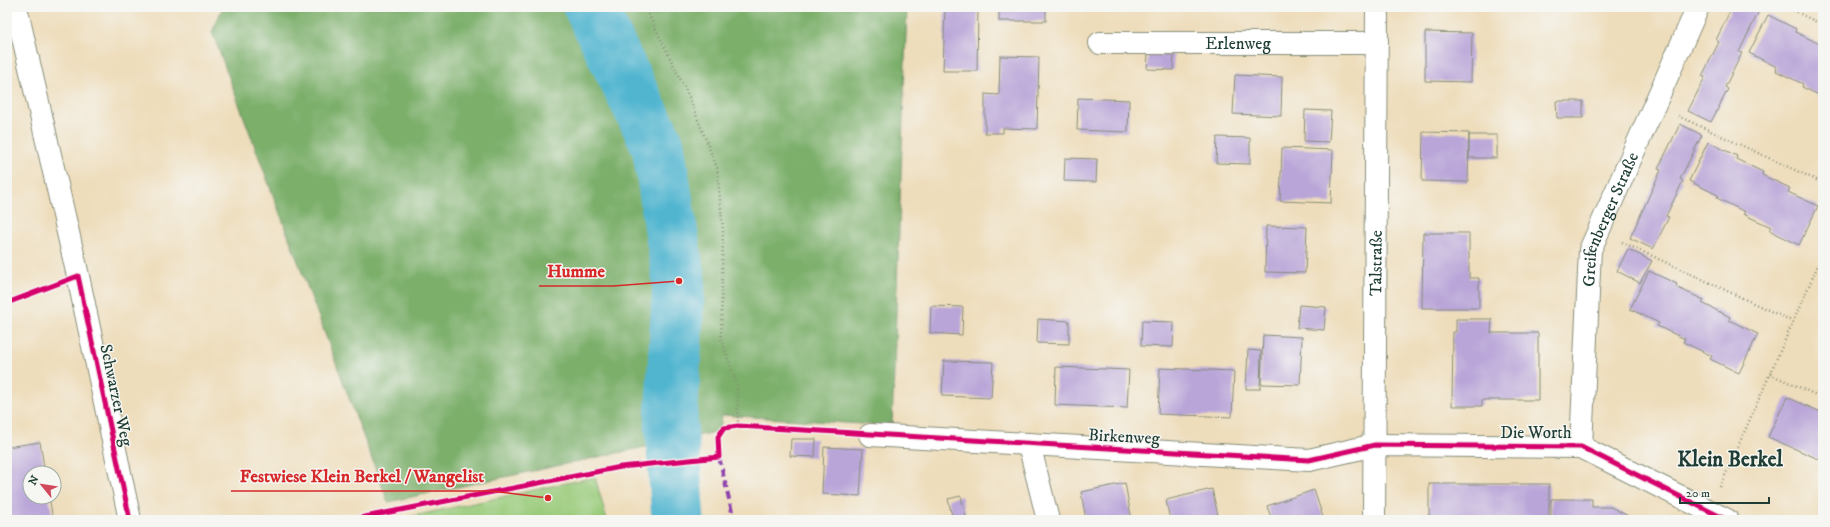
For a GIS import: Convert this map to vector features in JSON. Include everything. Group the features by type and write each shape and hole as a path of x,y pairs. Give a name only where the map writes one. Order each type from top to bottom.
{"street":[{"name":"Schwarzer Weg","path":"16,7 78,276 130,520"},
{"name":"Talstraße","path":"1374,520 1377,7"},
{"name":"Greifenberger Straße","path":"1581,447 1590,250 1698,7"},
{"name":"Erlenweg","path":"1100,43 1377,43"},
{"name":"Birkenweg","path":"870,435 1309,460 1375,445"},
{"path":"1029,444 1048,520"},
{"name":"Die Worth","path":"1375,445 1581,447 1718,516"}],"path":[{"path":"646,7 689,97 717,168 723,230 721,339 737,384 738,426"},
{"path":"1786,7 1823,25"},
{"path":"1654,105 1823,183"},
{"path":"1598,231 1794,322"},
{"path":"1718,516 1770,374 1823,254"},
{"path":"1770,374 1823,398"}],"green space":[{"path":"223,7 907,7 892,426 722,415 720,431 388,502 212,32"},
{"path":"595,477 607,520 395,520"}],"building":[{"path":"945,7 978,7 977,71 943,71"},
{"path":"999,7 1046,7 1046,21 999,21"},
{"path":"1732,7 1761,7 1739,52 1742,53 1725,87 1728,89 1711,122 1688,111 1705,77 1702,76 1719,42 1716,40"},
{"path":"1768,15 1796,29 1795,32 1822,45 1823,97 1802,87 1803,84 1776,71 1777,67 1749,53"},
{"path":"1425,32 1472,33 1471,82 1425,81"},
{"path":"1148,54 1174,55 1173,70 1147,69"},
{"path":"1000,56 1039,57 1037,129 1003,128 1003,133 985,133 985,94 999,95"},
{"path":"1235,75 1282,77 1281,116 1233,114"},
{"path":"1078,98 1129,100 1128,132 1077,130"},
{"path":"1556,101 1583,101 1583,118 1557,118"},
{"path":"1305,110 1331,111 1329,142 1304,141"},
{"path":"1680,124 1702,135 1680,179 1683,181 1666,216 1669,217 1653,249 1630,238 1661,170 1658,169"},
{"path":"1423,132 1469,133 1468,182 1422,181"},
{"path":"1469,135 1497,135 1497,158 1469,158"},
{"path":"1217,137 1250,138 1250,164 1216,163"},
{"path":"1708,142 1737,156 1736,159 1763,172 1762,175 1790,188 1788,192 1818,206 1799,245 1769,230 1771,227 1743,214 1745,212 1717,198 1718,195 1689,181"},
{"path":"1282,148 1333,150 1331,203 1280,201"},
{"path":"1065,158 1097,159 1096,182 1064,181"},
{"path":"7,162 12,181 7,183"},
{"path":"1266,226 1307,227 1305,273 1265,272"},
{"path":"1423,233 1469,233 1469,278 1479,278 1479,308 1422,308"},
{"path":"1628,249 1652,261 1640,283 1617,271"},
{"path":"1649,271 1677,284 1676,287 1704,300 1702,303 1730,317 1729,320 1758,334 1739,373 1710,359 1712,356 1683,342 1685,339 1657,326 1659,323 1630,309"},
{"path":"1299,305 1326,307 1324,330 1297,328"},
{"path":"931,306 963,307 962,335 930,333"},
{"path":"1038,319 1069,321 1069,344 1037,343"},
{"path":"1456,319 1492,319 1491,333 1538,333 1538,400 1482,400 1482,406 1452,406 1453,332 1456,332"},
{"path":"1142,321 1174,322 1173,347 1141,346"},
{"path":"1263,335 1302,337 1300,385 1261,384"},
{"path":"1248,350 1261,351 1260,389 1246,389"},
{"path":"944,361 993,362 991,398 942,396"},
{"path":"1056,367 1129,370 1127,408 1055,405"},
{"path":"1160,368 1234,371 1232,417 1158,414"},
{"path":"1787,397 1823,413 1823,461 1768,437"},
{"path":"791,439 816,439 815,457 790,456"},
{"path":"40,442 44,465 22,465 22,505 50,505 53,519 7,520 7,447"},
{"path":"824,447 863,449 860,496 822,494"},
{"path":"1125,483 1131,516 1112,520 1086,520 1081,492"},
{"path":"1429,484 1549,484 1549,520 1429,520"},
{"path":"1212,489 1219,520 1170,520 1166,500"},
{"path":"1314,490 1324,520 1272,520 1267,506"},
{"path":"961,496 967,520 953,520 948,499"},
{"path":"1551,499 1592,499 1592,507 1611,507 1632,518 1632,520 1551,520"}],"waterway":[{"path":"590,7 658,145 679,281 671,421 678,520"}],"marked path":[{"path":"719,457 734,520"}],"cycle path":[{"path":"7,303 78,276 130,520"},
{"path":"349,520 621,467 719,457 718,437 724,428 738,426 1309,460 1375,445 1581,447 1727,520"}],"place":[{"name":"Humme","path":"679,281"},
{"name":"Festwiese Klein Berkel / Wangelist","path":"548,498"}],"district":[{"name":"Klein Berkel","path":"1730,459"}]}
